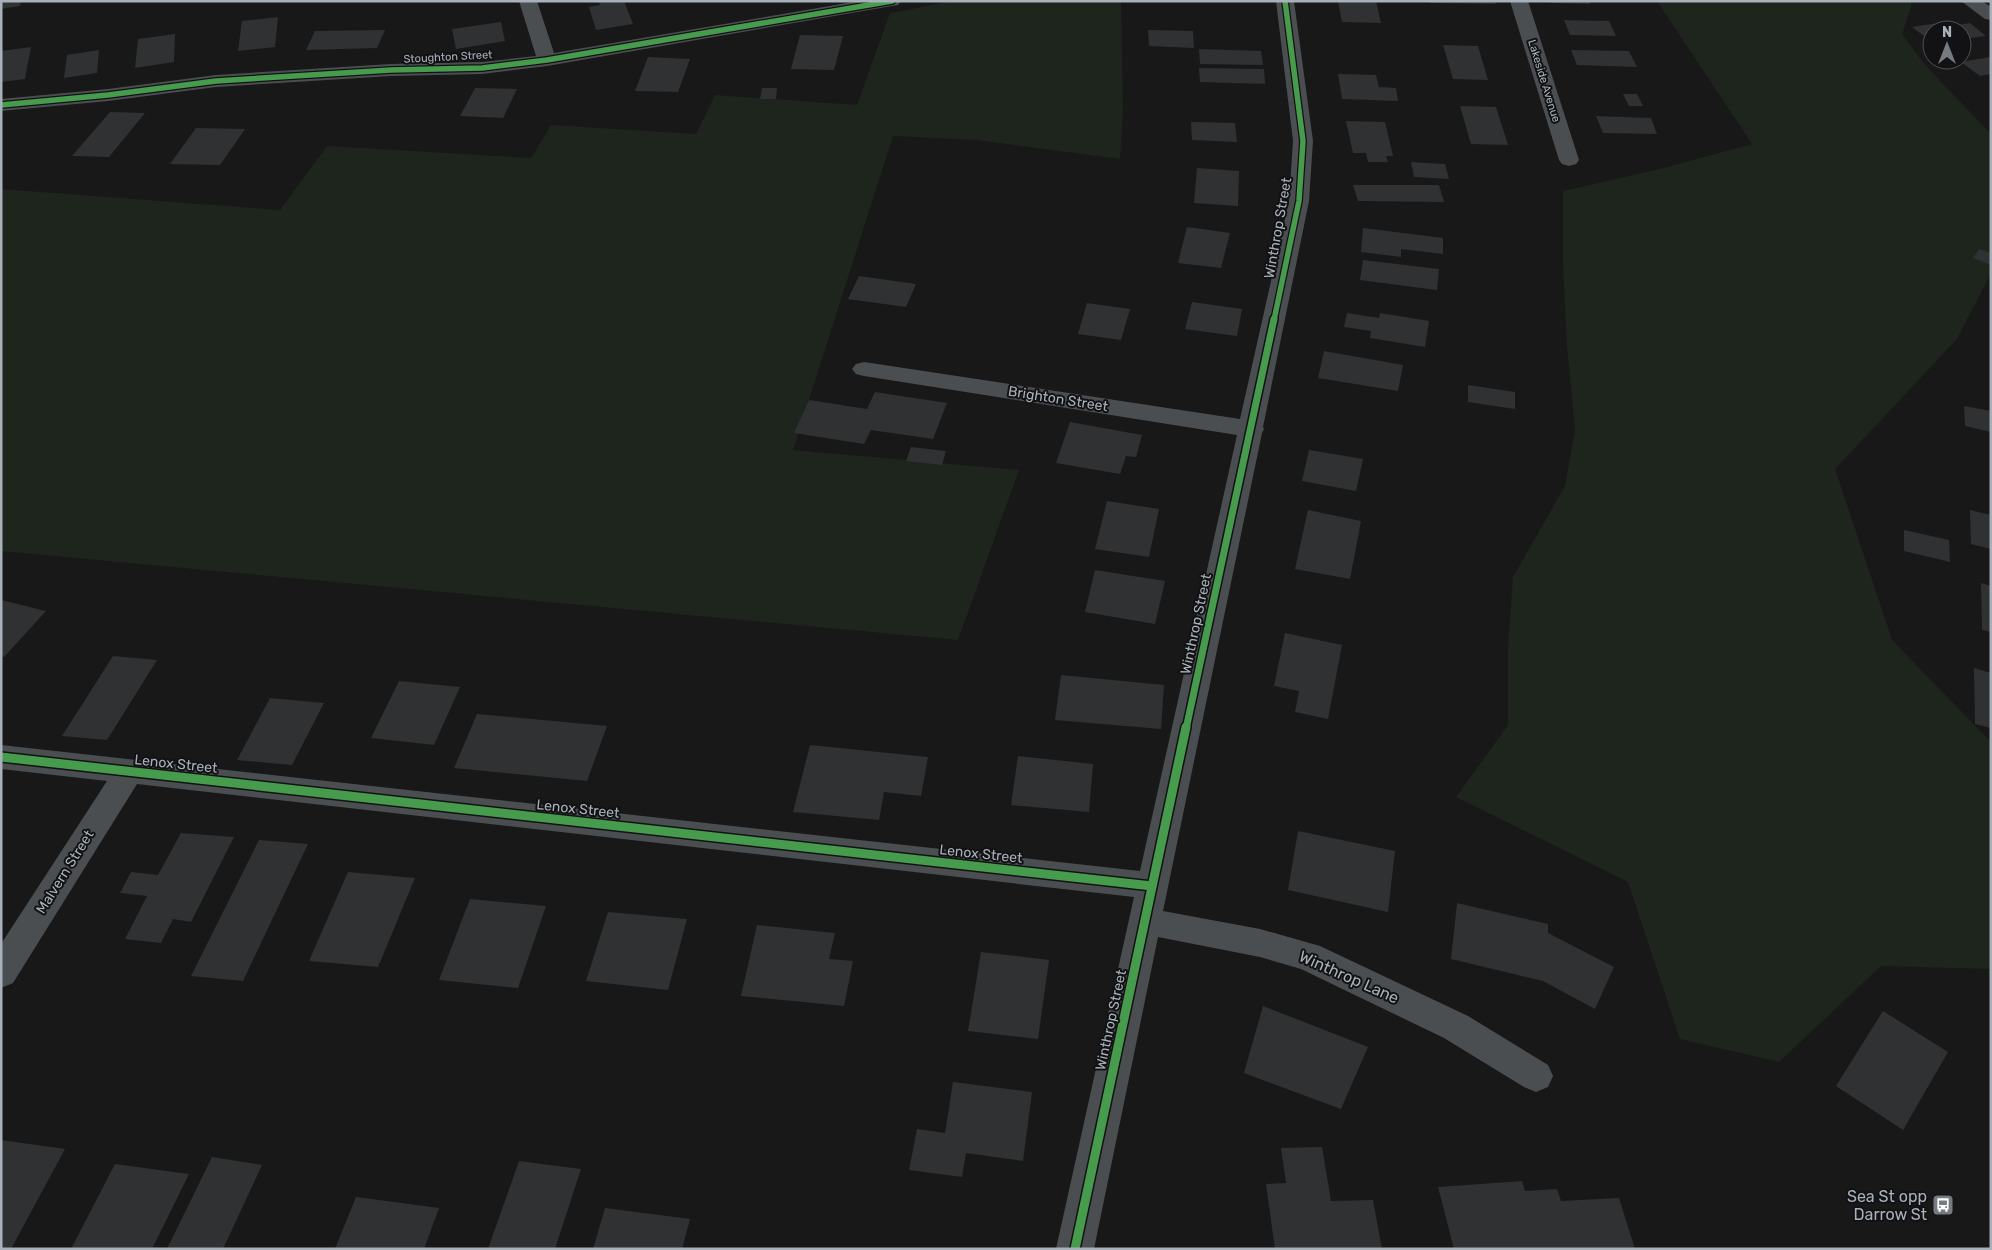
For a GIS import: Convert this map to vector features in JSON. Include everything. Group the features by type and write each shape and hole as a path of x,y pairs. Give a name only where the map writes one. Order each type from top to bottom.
{"street":[{"path":"528,1 547,60"},
{"name":"Stoughton Street","path":"1,105 108,95 216,81 391,70 482,68 547,60 892,1"},
{"name":"Winthrop Street","path":"1075,1249 1252,429 1299,201 1303,141 1285,1"},
{"name":"Lakeside Avenue","path":"1519,1 1569,160"},
{"path":"1970,1 1991,15"},
{"name":"Brighton Street","path":"864,369 1252,429"},
{"name":"Lenox Street","path":"1,757 1152,886"},
{"name":"Malvern Street","path":"1,973 129,772"},
{"name":"Winthrop Lane","path":"1145,921 1260,943 1308,956 1456,1027 1536,1076"}],"shaded area":[{"path":"953,1 1121,1 1123,110 1120,159 977,140 893,136 793,450 1019,470 958,640 1,551 1,189 280,210 327,146 531,158 551,125 696,134 715,95 857,105 890,13"},
{"path":"1657,1 1911,1 1911,7 1902,34 1922,61 1922,70 1930,70 1991,134 1991,273 1957,339 1835,469 1892,640 1991,742 1991,969 1881,966 1779,1062 1680,1039 1628,882 1456,797 1508,725 1508,648 1513,577 1565,486 1575,430 1567,347 1563,266 1563,191 1660,169 1752,144"}],"building":[{"path":"1,1 21,1 20,6 1,9"},
{"path":"599,1 624,1 633,24 596,30 589,7 600,5"},
{"path":"1338,1 1376,1 1381,23 1342,22"},
{"path":"1430,1 1495,1 1496,4 1430,3"},
{"path":"1550,1 1589,1 1590,4 1551,3"},
{"path":"278,17 275,47 238,51 242,21"},
{"path":"1564,20 1609,21 1616,36 1570,35"},
{"path":"501,22 505,41 456,49 452,29"},
{"path":"1922,25 1922,34 1912,27"},
{"path":"1972,25 1986,36 1972,38"},
{"path":"385,30 377,48 306,50 315,31"},
{"path":"1148,30 1193,31 1194,48 1149,46"},
{"path":"175,34 174,62 135,68 138,39"},
{"path":"800,35 843,36 834,70 791,69"},
{"path":"1443,45 1478,46 1488,80 1453,79"},
{"path":"31,47 25,79 1,82 1,51"},
{"path":"1199,49 1261,51 1263,65 1200,64"},
{"path":"99,50 97,73 64,78 67,55"},
{"path":"1571,50 1629,51 1637,67 1577,65"},
{"path":"648,57 690,59 678,92 635,91"},
{"path":"1991,57 1991,74 1980,76 1972,70 1972,60"},
{"path":"1199,68 1264,69 1265,84 1200,82"},
{"path":"1338,74 1376,75 1379,87 1396,88 1398,101 1342,99"},
{"path":"475,88 517,89 503,118 460,116"},
{"path":"762,88 777,88 776,99 760,99"},
{"path":"1623,94 1637,94 1643,106 1629,106"},
{"path":"1460,106 1496,107 1508,145 1471,144"},
{"path":"110,112 145,113 109,157 72,156"},
{"path":"1596,116 1651,118 1657,134 1603,133"},
{"path":"1346,121 1385,122 1393,156 1386,156 1388,162 1368,162 1366,153 1353,153"},
{"path":"1191,122 1235,123 1237,142 1192,140"},
{"path":"196,128 245,129 220,165 170,164"},
{"path":"1411,162 1445,164 1449,179 1414,177"},
{"path":"1197,168 1239,171 1238,206 1194,203"},
{"path":"1353,185 1439,185 1444,202 1358,201"},
{"path":"1187,227 1230,233 1221,268 1178,263"},
{"path":"1363,228 1443,238 1443,254 1401,249 1401,257 1361,252"},
{"path":"1979,249 1991,253 1991,265 1973,258"},
{"path":"1363,260 1439,269 1437,290 1360,280"},
{"path":"859,276 916,284 906,307 848,299"},
{"path":"1192,302 1242,309 1237,336 1185,329"},
{"path":"1087,303 1130,309 1121,340 1078,334"},
{"path":"1347,313 1379,318 1380,313 1429,321 1425,347 1370,338 1371,331 1344,327"},
{"path":"1324,351 1403,365 1398,391 1318,378"},
{"path":"1468,385 1515,392 1515,409 1468,402"},
{"path":"875,392 947,403 933,439 871,430 864,444 794,433 809,400 867,409"},
{"path":"1964,406 1991,411 1991,432 1965,426"},
{"path":"1070,422 1142,435 1136,457 1126,456 1120,474 1056,463"},
{"path":"911,447 946,451 942,465 906,461"},
{"path":"1309,450 1363,459 1356,491 1302,481"},
{"path":"1107,501 1159,509 1149,557 1095,549"},
{"path":"1308,510 1361,521 1350,579 1295,569"},
{"path":"1970,510 1991,515 1991,549 1971,544"},
{"path":"1904,530 1949,540 1950,562 1904,551"},
{"path":"1095,570 1165,581 1155,624 1085,612"},
{"path":"1981,583 1991,586 1991,632 1982,630"},
{"path":"1,600 46,611 4,657 1,656"},
{"path":"1285,633 1342,645 1328,719 1295,712 1299,691 1274,686"},
{"path":"113,656 157,660 107,740 62,736"},
{"path":"1974,668 1991,673 1991,728 1975,724"},
{"path":"1061,675 1164,685 1161,729 1055,720"},
{"path":"399,681 460,687 434,745 371,738"},
{"path":"270,698 324,703 292,765 237,760"},
{"path":"477,714 607,726 587,781 454,768"},
{"path":"810,745 928,757 921,796 884,792 879,820 793,812"},
{"path":"1018,756 1093,764 1089,812 1011,805"},
{"path":"1298,831 1395,851 1388,912 1288,890"},
{"path":"181,833 234,837 191,922 173,919 161,943 125,939 147,896 120,893 131,872 158,875"},
{"path":"259,840 308,844 243,981 191,976"},
{"path":"348,872 415,878 378,967 309,961"},
{"path":"470,899 546,906 518,988 439,980"},
{"path":"1457,903 1548,924 1548,933 1614,967 1595,1009 1543,981 1451,959"},
{"path":"608,912 687,919 668,990 586,981"},
{"path":"757,925 835,933 829,959 853,961 844,1006 741,996"},
{"path":"981,952 1049,960 1038,1039 968,1031"},
{"path":"1263,1006 1368,1047 1341,1109 1244,1073"},
{"path":"1883,1011 1948,1052 1903,1130 1836,1086"},
{"path":"953,1082 1032,1092 1023,1161 966,1153 962,1177 909,1170 917,1129 945,1133"},
{"path":"1,1140 65,1149 11,1249 1,1249"},
{"path":"1322,1147 1331,1201 1373,1200 1382,1249 1275,1249 1266,1184 1286,1183 1281,1148"},
{"path":"212,1157 262,1165 223,1249 167,1249"},
{"path":"519,1161 581,1169 555,1249 488,1249"},
{"path":"115,1164 189,1174 152,1249 71,1249"},
{"path":"1522,1181 1525,1191 1557,1189 1561,1201 1619,1198 1635,1249 1454,1249 1438,1187"},
{"path":"356,1197 439,1208 424,1249 335,1249"},
{"path":"605,1208 690,1219 682,1249 593,1249"}],"cycle path":[{"path":"1,105 108,95 216,81 391,70 482,68 547,60 892,1"},
{"path":"1075,1249 1299,201 1303,141 1285,1"},
{"path":"1,757 1152,886"}],"place":[{"name":"Sea St opp Darrow St","path":"1943,1205"}]}
